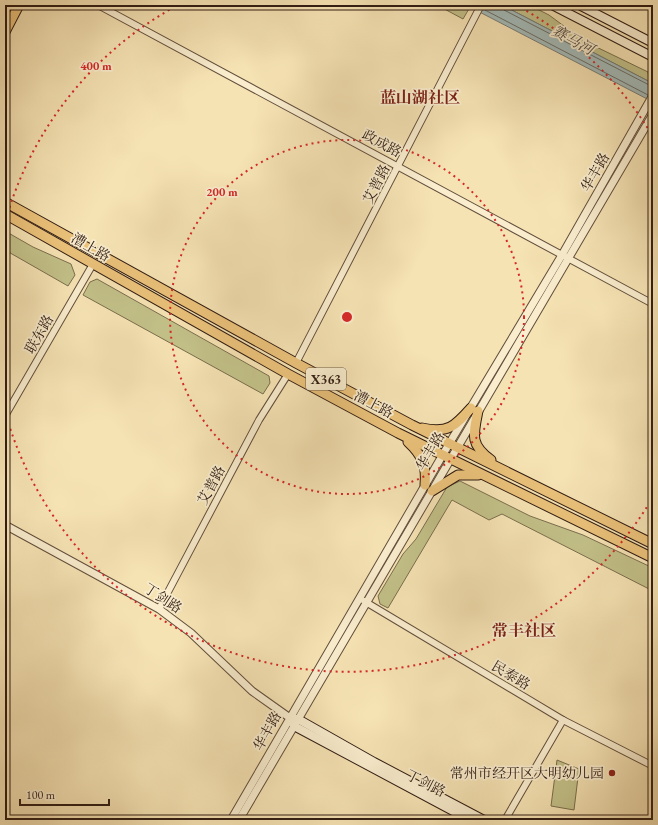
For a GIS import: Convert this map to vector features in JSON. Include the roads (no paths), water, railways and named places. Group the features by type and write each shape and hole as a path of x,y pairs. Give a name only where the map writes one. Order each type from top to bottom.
{"main road":[{"path":"5,32 19,5"},
{"path":"552,5 653,57"},
{"path":"579,5 653,43"},
{"name":"漕上路","path":"6,202 296,363 412,425 653,544"},
{"name":"漕上路","path":"5,214 288,374 398,434 653,558"},
{"path":"412,425 429,430 443,430 454,426 475,410"},
{"path":"475,410 475,443 480,452 512,474"},
{"path":"398,434 417,451 425,463 428,488 458,474 484,476"},
{"name":"丁剑路","path":"294,721 470,820"},
{"name":"丁剑路","path":"294,721 484,820"}],"street":[{"name":"政成路","path":"98,5 653,304"},
{"name":"艾普路","path":"296,363 481,5"},
{"name":"华丰路","path":"428,488 458,449 475,410 653,95"},
{"name":"华丰路","path":"239,820 428,488 449,444 475,410 569,259 653,114"},
{"name":"联东路","path":"5,416 93,264"},
{"name":"艾普路","path":"159,609 259,420 288,374"},
{"name":"丁剑路","path":"5,525 159,609 191,634 252,691 294,721"},
{"name":"民泰路","path":"363,601 563,720 653,766"},
{"path":"506,820 563,720"},
{"name":"华丰路","path":"231,820 294,721"}],"water":[{"path":"466,5 502,5 650,82 653,84 653,102"}],"place":[{"name":"常州市经开区大明幼儿园","path":"612,773"}],"district":[{"name":"蓝山湖社区","path":"420,97"},
{"name":"常丰社区","path":"524,630"}],"water label":[{"name":"赛马河","path":"573,40"}]}
